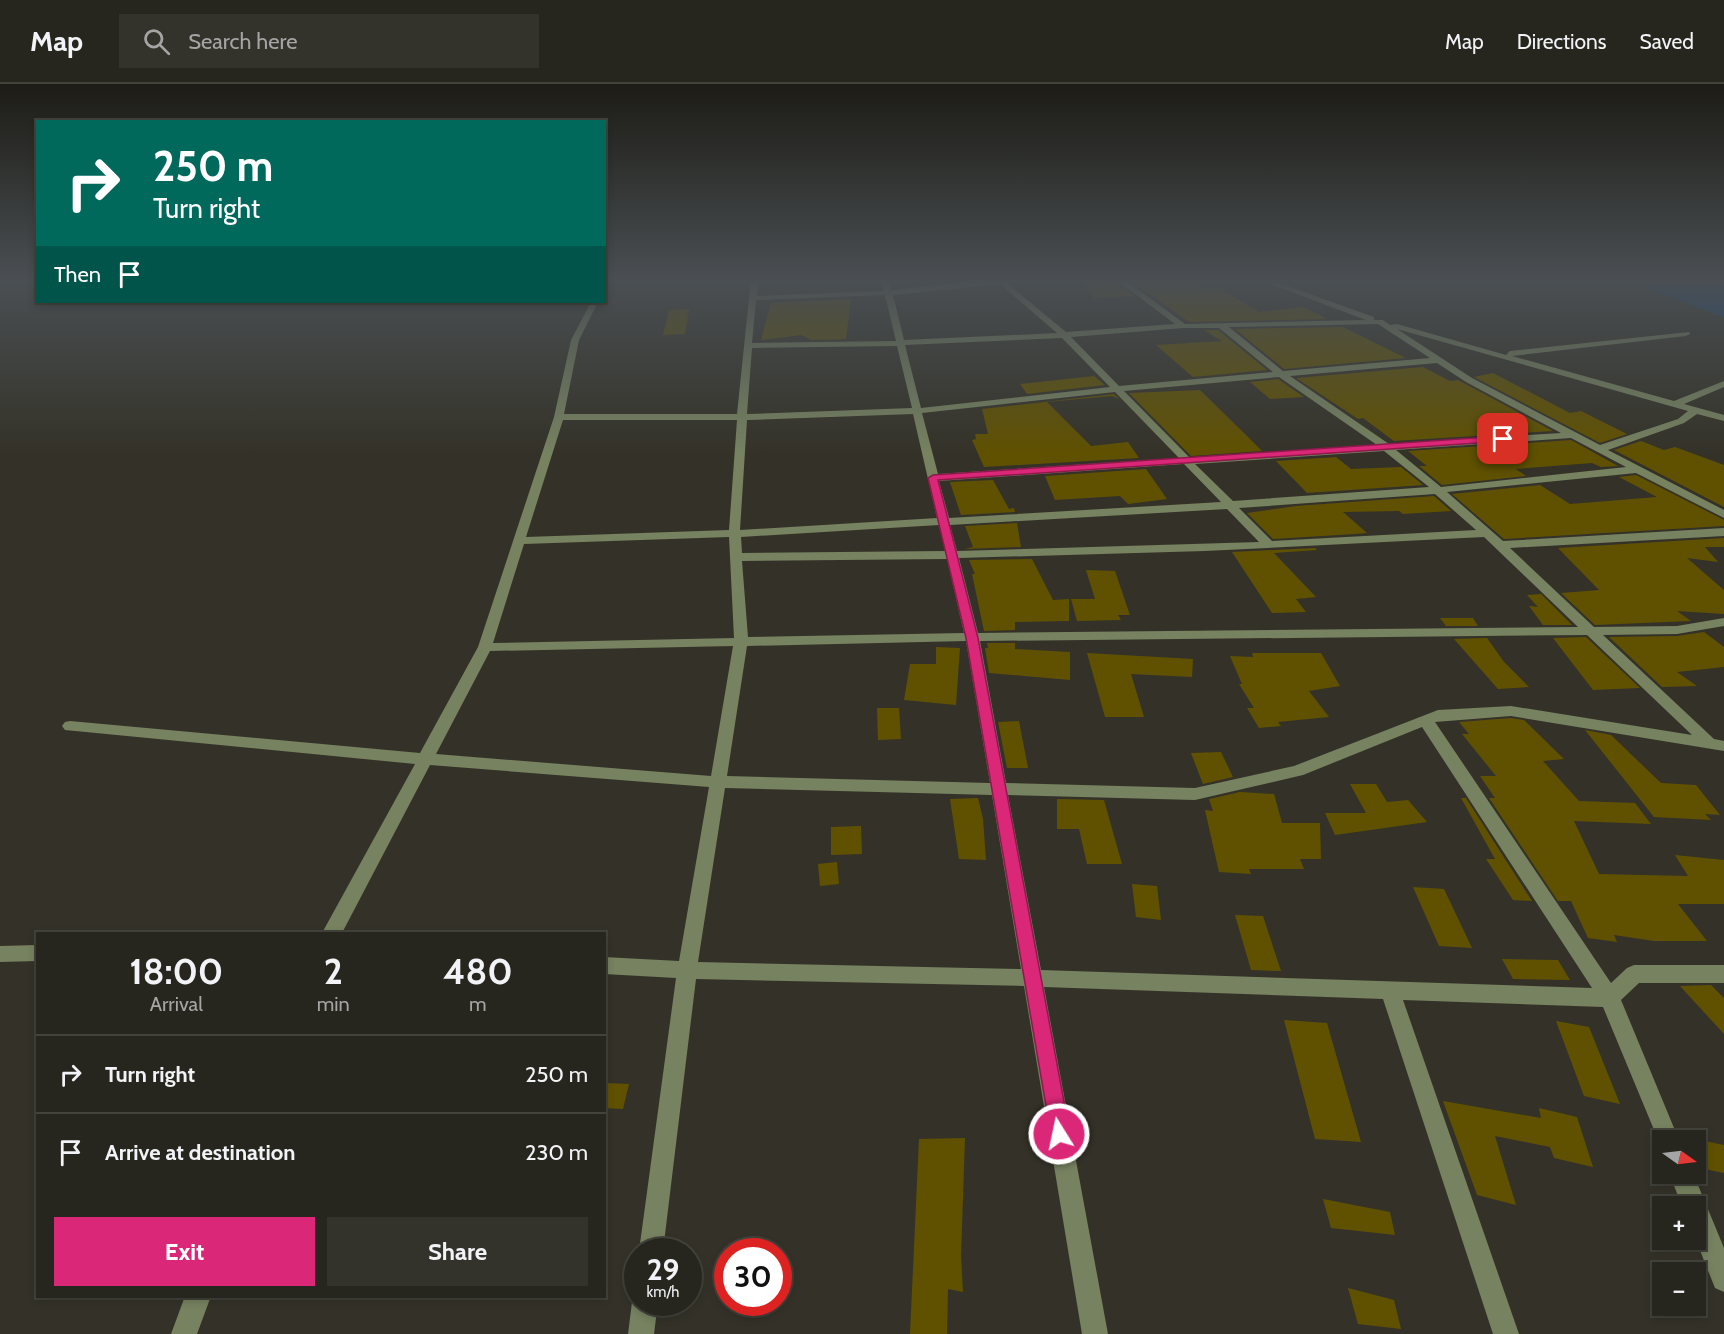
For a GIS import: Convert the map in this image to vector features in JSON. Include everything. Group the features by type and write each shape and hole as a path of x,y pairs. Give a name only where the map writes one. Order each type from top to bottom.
{"street":[{"path":"333,932 485,647 559,417 577,337"},
{"path":"653,1238 687,970 741,641 735,534 749,337"},
{"path":"900,337 972,638 1095,1334"},
{"path":"748,346 901,343 1016,337"},
{"path":"1066,337 1267,543"},
{"path":"1236,337 1281,374 1386,447 1439,490 1588,630 1717,745"},
{"path":"1403,337 1468,380 1724,515"},
{"path":"1436,337 1724,418"},
{"path":"1501,355 1657,337"},
{"path":"559,417 742,417 916,411 1118,389 1438,360"},
{"path":"1676,404 1724,384"},
{"path":"1600,448 1681,421 1696,410"},
{"path":"933,478 1574,434"},
{"path":"519,541 735,534 942,520 1230,505 1439,490 1639,470"},
{"path":"1500,545 1724,532"},
{"path":"736,557 951,557 1357,541 1486,533"},
{"path":"485,647 741,641 1677,630 1724,622"},
{"path":"70,726 425,759 718,782 1195,794 1297,771 1438,715 1511,711 1717,745"},
{"path":"1425,719 1610,998 1664,1130"},
{"path":"0,954 36,953"},
{"path":"606,965 687,970 1032,978 1610,998 1634,974 1724,974"},
{"path":"1390,991 1506,1334"},
{"path":"1706,1234 1724,1279"},
{"path":"184,1334 197,1298"},
{"path":"641,1334 643,1316"}],"building":[{"path":"762,337 782,337 761,340"},
{"path":"806,337 846,337 846,339 812,340"},
{"path":"1216,337 1227,337 1267,370 1193,377 1156,345 1222,341"},
{"path":"1245,337 1364,337 1406,358 1284,369"},
{"path":"1423,367 1450,381 1458,380 1553,431 1394,441 1363,418 1358,419 1296,378"},
{"path":"1493,373 1570,413 1581,411 1627,434 1600,443 1474,377"},
{"path":"1094,376 1105,385 1027,394 1020,384"},
{"path":"1278,379 1304,397 1270,399 1250,382"},
{"path":"1200,390 1262,451 1191,456 1129,393"},
{"path":"1114,394 1119,399 1112,396 1047,402 1091,446 1128,442 1139,458 984,467 972,440 976,439 975,434 988,434 982,409"},
{"path":"1571,440 1618,466 1601,467 1592,463 1516,469 1526,476 1442,485 1419,466 1427,466 1408,451"},
{"path":"1641,441 1664,450 1675,447 1724,465 1724,507 1614,450"},
{"path":"1336,457 1351,469 1401,467 1423,485 1307,493 1276,461"},
{"path":"1146,469 1167,499 1128,504 1120,496 1055,500 1045,476"},
{"path":"1636,475 1724,520 1724,526 1504,539 1452,494 1540,485 1570,504 1657,497 1619,477"},
{"path":"993,480 1009,509 1014,508 1015,512 961,515 950,482"},
{"path":"1434,496 1451,511 1403,514 1399,511 1343,512 1367,533 1273,539 1247,513 1296,506"},
{"path":"1017,523 1021,547 965,549 973,547 965,526"},
{"path":"1724,538 1724,547 1705,547 1718,562 1687,558 1724,590 1724,614 1677,611 1691,621 1595,625 1561,593 1599,590 1558,548"},
{"path":"1315,548 1317,550 1274,553 1316,597 1296,599 1306,612 1272,613 1232,552"},
{"path":"1032,559 1053,600 1069,599 1069,621 1015,622 1015,630 984,631 972,574 975,574 969,560"},
{"path":"1086,570 1115,571 1130,615 1118,615 1121,620 1077,621 1071,599 1095,599"},
{"path":"1541,594 1572,625 1543,625 1529,606 1538,607 1527,595"},
{"path":"1440,618 1473,618 1478,626 1446,626"},
{"path":"1704,632 1724,647 1724,667 1677,672 1697,686 1662,687 1609,637 1677,636"},
{"path":"1586,637 1640,688 1593,690 1553,638"},
{"path":"1487,638 1504,662 1529,687 1498,689 1454,639"},
{"path":"987,643 1015,643 1015,649 1070,652 1070,680 989,673 985,648 988,648"},
{"path":"936,647 960,648 956,705 904,700 910,664 936,664"},
{"path":"1087,653 1193,659 1192,677 1131,674 1144,717 1105,717"},
{"path":"1252,653 1321,653 1340,686 1309,691 1329,717 1278,722 1281,726 1259,728 1247,708 1254,708 1239,684 1242,684 1230,656 1253,657"},
{"path":"877,708 899,708 901,739 878,740"},
{"path":"1511,718 1524,720 1564,759 1543,761 1579,801 1635,803 1651,824 1574,821 1599,874 1688,876 1675,855 1724,860 1724,904 1678,904 1707,941 1654,941 1614,935 1617,942 1588,938 1571,901 1558,901 1489,798 1495,798 1480,776 1496,776 1462,734 1469,734 1459,722"},
{"path":"1019,721 1028,768 1007,768 998,722"},
{"path":"1585,730 1611,735 1661,783 1696,785 1720,815 1705,814 1711,820 1654,817"},
{"path":"1221,752 1233,777 1203,784 1191,753"},
{"path":"1350,784 1376,784 1387,802 1408,800 1427,822 1335,835 1325,813 1366,813"},
{"path":"1240,792 1274,794 1282,823 1320,823 1321,859 1300,859 1304,869 1249,869 1251,874 1219,872 1205,810 1213,811 1209,799"},
{"path":"978,798 983,819 986,860 959,859 950,799"},
{"path":"1461,798 1466,798 1532,901 1513,900 1486,859 1495,859"},
{"path":"1057,799 1104,800 1122,864 1087,864 1079,829 1057,829"},
{"path":"861,826 862,854 831,855 831,827"},
{"path":"837,862 839,884 820,886 818,864"},
{"path":"1132,884 1157,886 1161,920 1136,917"},
{"path":"1413,887 1444,889 1472,948 1439,946"},
{"path":"1235,915 1263,916 1281,971 1251,970"},
{"path":"1502,959 1558,960 1570,980 1513,979"},
{"path":"1711,985 1724,998 1724,1034 1680,986"},
{"path":"1284,1020 1327,1023 1361,1142 1315,1139"},
{"path":"1556,1021 1589,1027 1620,1104 1584,1096"},
{"path":"606,1083 629,1084 623,1109 606,1108"},
{"path":"1443,1101 1541,1118 1539,1108 1577,1117 1593,1167 1554,1158 1550,1147 1495,1136 1516,1205 1477,1195"},
{"path":"965,1138 961,1256 963,1292 948,1289 947,1334 910,1334 919,1139"},
{"path":"1706,1141 1724,1145 1724,1173 1706,1169"},
{"path":"1323,1199 1390,1212 1395,1235 1331,1228"},
{"path":"1348,1288 1394,1300 1401,1329 1358,1324"}],"route":[{"path":"1059,1134 972,638 933,478 1503,439"}]}
